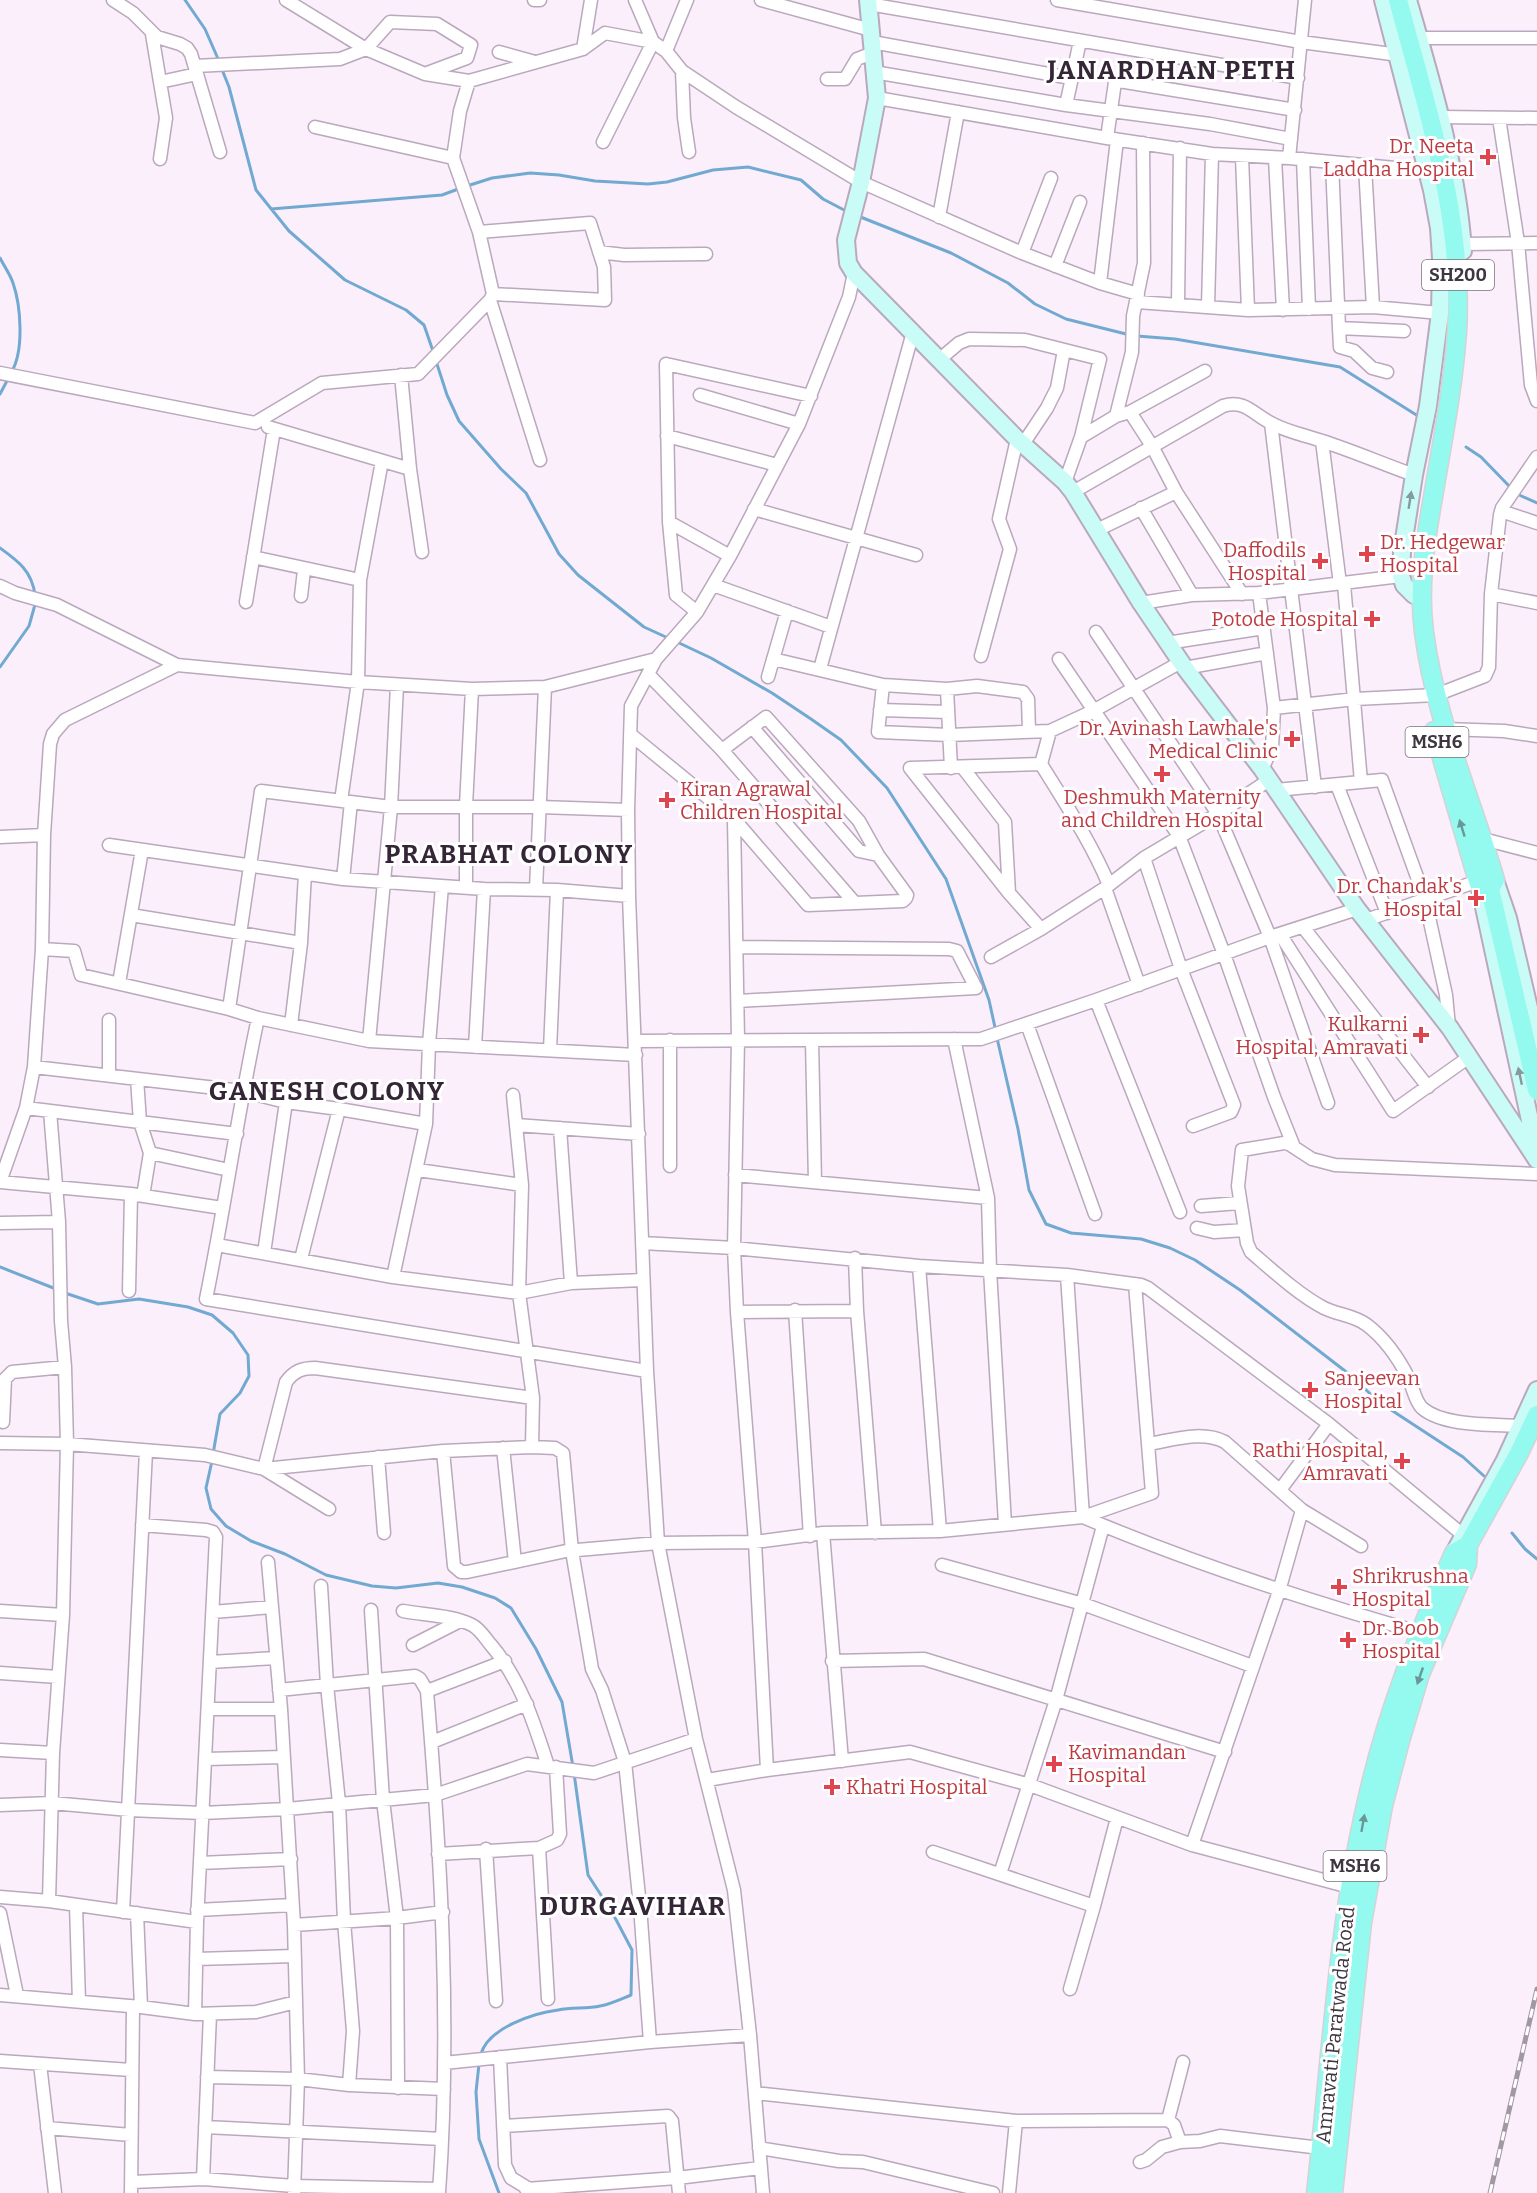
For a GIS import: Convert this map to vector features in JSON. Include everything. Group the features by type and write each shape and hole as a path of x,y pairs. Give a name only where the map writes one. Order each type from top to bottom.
{"main road":[{"path":"1383,0 1428,171 1439,228 1440,313 1428,406 1402,552 1401,576 1404,585 1418,596 1429,578 1436,518 1456,410 1464,339 1466,292 1460,214 1440,117 1408,0"},
{"name":"MSH6","path":"1389,0 1430,151 1446,227 1448,347 1419,554 1418,596 1430,695 1495,914 1537,1090"},
{"name":"SH200","path":"1398,0 1450,202 1457,257 1459,298 1452,380 1419,554"},
{"path":"868,2 877,98 861,182 848,230 846,251 848,263 854,273 1020,441 1069,487 1167,643 1269,780 1361,915 1450,1028 1537,1160"},
{"name":"MSH6","path":"1430,695 1445,729 1483,839 1486,883 1537,1154"},
{"name":"MSH6","path":"1486,883 1508,918 1537,1042"},
{"name":"Amravati Paratwada Road","path":"1316,2193 1345,1921 1359,1890 1366,1802 1383,1736 1404,1672 1428,1634 1537,1390"},
{"name":"Amravati Paratwada Road","path":"1465,1547 1519,1453 1537,1415"},
{"name":"MSH6","path":"1465,1547 1537,1431"},
{"name":"MSH6","path":"1333,2193 1362,1923 1359,1890"}],"street":[{"path":"113,0 133,13 152,34 187,48 199,68 220,152"},
{"path":"286,0 366,49 425,74 469,81 582,49 605,33 653,42 666,51 682,71 736,107 861,182 1022,253 1137,298 1178,305 1248,310 1373,307 1440,313"},
{"path":"534,0 540,0"},
{"path":"582,49 591,0"},
{"path":"603,142 653,42 635,0"},
{"path":"666,51 687,0"},
{"path":"761,0 872,42 1071,78"},
{"path":"1057,0 1301,42 1399,55"},
{"path":"1289,158 1305,0"},
{"path":"868,2 1298,78"},
{"path":"160,82 199,68 228,64 340,60 366,49 390,22 437,24 471,45 467,58 425,74"},
{"path":"152,34 166,118 160,159"},
{"path":"1419,38 1537,38"},
{"path":"1066,105 1080,41"},
{"path":"827,79 845,79 857,59 872,42"},
{"path":"499,52 535,62"},
{"path":"682,71 684,118 689,152"},
{"path":"874,72 1066,105 1210,124 1291,139"},
{"path":"469,81 460,111 453,158 479,232 492,297 540,460"},
{"path":"1100,283 1112,139 1111,110 1115,82 1294,110"},
{"path":"877,98 1212,154 1303,159 1428,171"},
{"path":"939,217 958,112"},
{"path":"1440,117 1537,118"},
{"path":"1499,118 1518,243 1531,385 1537,401"},
{"path":"315,127 453,158"},
{"path":"1116,416 1132,352 1133,316 1144,263 1143,142"},
{"path":"1178,305 1180,148"},
{"path":"1208,308 1212,154"},
{"path":"1242,157 1248,310"},
{"path":"1275,158 1283,310"},
{"path":"1303,159 1309,309"},
{"path":"1332,163 1340,347 1354,351 1372,368 1388,372"},
{"path":"1365,166 1373,307"},
{"path":"1022,253 1051,178"},
{"path":"1054,266 1080,202"},
{"path":"255,423 322,383 418,374 492,297 605,300 603,267 590,224 479,232"},
{"path":"1463,243 1537,243"},
{"path":"599,252 624,255 706,254"},
{"path":"763,2193 750,2035 734,1890 696,1739 658,1543 647,1371 629,896 628,810 631,706 659,656 697,612 730,556 799,424 849,297 854,273"},
{"path":"1339,328 1404,331"},
{"path":"820,669 913,332"},
{"path":"940,359 959,343 969,339 1025,340 1100,359 1069,487"},
{"path":"981,656 1010,549 999,517 1020,441 1047,408 1057,388 1064,350"},
{"path":"697,612 676,595 669,522 666,364 811,396"},
{"path":"1081,437 1116,416 1130,412 1205,371"},
{"path":"0,373 255,423 410,468"},
{"path":"400,375 422,552"},
{"path":"700,395 799,424"},
{"path":"1069,487 1152,446 1222,406 1233,403 1242,405 1270,423 1414,475"},
{"path":"1130,412 1152,446 1176,492 1242,594"},
{"path":"1270,423 1315,787"},
{"path":"246,602 274,429"},
{"path":"667,436 777,465"},
{"path":"1322,441 1342,584 1355,699 1361,782"},
{"path":"1274,708 1355,699 1430,695 1485,676 1489,667 1491,594 1502,509 1537,457"},
{"path":"351,802 341,801 358,682 360,580 382,461"},
{"path":"1097,530 1176,492"},
{"path":"1141,508 1192,595"},
{"path":"754,509 916,555"},
{"path":"1502,509 1537,523"},
{"path":"669,522 730,556"},
{"path":"253,557 303,570 360,580"},
{"path":"301,596 303,570"},
{"path":"1141,603 1192,595 1259,593 1401,576"},
{"path":"713,585 831,627"},
{"path":"0,586 57,605 177,665 358,682 472,689 545,687 659,656"},
{"path":"1259,593 1274,708 1269,780"},
{"path":"1491,594 1537,603"},
{"path":"768,677 788,611"},
{"path":"1167,643 1264,628"},
{"path":"1096,632 1218,814 1275,936 1328,1103"},
{"path":"883,685 878,732 949,735 1050,731 1183,665 1267,653"},
{"path":"773,659 883,685 947,689 977,686 1023,692 1028,699 1029,732"},
{"path":"1059,659 1179,836 1294,1147"},
{"path":"177,665 65,720 58,726 50,744 44,835 42,948 34,1067 26,1108 0,1182 137,1195 222,1208"},
{"path":"648,674 722,750 854,902"},
{"path":"369,1041 391,807 397,685"},
{"path":"536,890 545,687"},
{"path":"466,888 466,806 472,689"},
{"path":"947,689 949,735 957,768 1005,822 1009,892"},
{"path":"880,710 948,712"},
{"path":"630,734 734,819 808,905 903,901 906,898 907,895 878,855 859,821 766,717 722,750"},
{"path":"752,728 859,851 878,855"},
{"path":"1445,729 1504,731 1537,736"},
{"path":"1050,731 1041,764 1089,843 1107,887 1138,985"},
{"path":"1041,764 910,768 1041,929"},
{"path":"991,957 1041,929 1107,887 1144,858 1218,814 1269,780 1315,787 1382,780 1425,899 1446,995 1450,1028"},
{"path":"1337,784 1387,913"},
{"path":"229,1009 261,791 391,807 466,806 628,810"},
{"path":"343,879 351,802"},
{"path":"734,819 738,1001 734,1248 767,1770"},
{"path":"0,837 44,835"},
{"path":"1483,839 1537,853"},
{"path":"110,845 343,879 629,896"},
{"path":"119,983 142,850"},
{"path":"1144,858 1181,969 1234,1106 1231,1112 1193,1126"},
{"path":"291,1025 301,944 305,874"},
{"path":"636,1041 981,1039 1303,927 1361,915 1387,913 1425,899 1486,883"},
{"path":"393,1277 418,1170 426,1124 429,1044 442,886"},
{"path":"475,1047 484,889"},
{"path":"550,1050 557,890"},
{"path":"131,915 301,944"},
{"path":"1303,927 1428,1087"},
{"path":"1275,936 1392,1110 1395,1111 1469,1057"},
{"path":"737,947 949,948 957,951 976,988 738,1001"},
{"path":"42,948 74,951 81,975 229,1009 258,1018 369,1041 636,1055"},
{"path":"1096,1000 1180,1212"},
{"path":"258,1018 242,1091 237,1134 206,1299 647,1371"},
{"path":"109,1020 109,1076"},
{"path":"1027,1024 1095,1214"},
{"path":"954,1039 988,1198 1005,1524"},
{"path":"670,1040 670,1166"},
{"path":"812,1041 815,1182"},
{"path":"34,1067 242,1091 286,1102 426,1124"},
{"path":"129,1291 137,1195 150,1153 140,1122 137,1079"},
{"path":"513,1095 522,1185 519,1293 533,1398 532,1447"},
{"path":"264,1253 286,1102"},
{"path":"26,1108 237,1134"},
{"path":"301,1260 339,1109"},
{"path":"49,1900 53,1753 63,1614 67,1444 59,1222 50,1111"},
{"path":"516,1125 639,1134"},
{"path":"560,1128 571,1283"},
{"path":"1521,1426 1460,1422 1444,1419 1422,1408 1408,1377 1374,1331 1357,1319 1325,1308 1251,1252 1247,1244 1238,1186 1242,1150 1284,1143 1312,1159 1335,1165 1537,1174"},
{"path":"150,1153 229,1170"},
{"path":"418,1170 522,1185"},
{"path":"735,1175 988,1198"},
{"path":"1201,1206 1239,1203"},
{"path":"0,1223 59,1222"},
{"path":"1197,1228 1214,1232 1245,1230"},
{"path":"642,1243 855,1258 919,1266 1067,1275 1135,1284 1148,1288 1329,1424 1465,1547"},
{"path":"217,1245 393,1277 519,1293 571,1283 643,1280"},
{"path":"855,1258 874,1533"},
{"path":"919,1266 940,1531"},
{"path":"1067,1275 1083,1517"},
{"path":"443,1451 454,1566 456,1569 467,1572 572,1551 658,1543 754,1542 816,1534 940,1531 1083,1517 1152,1493 1135,1284"},
{"path":"795,1310 816,1534 842,1761"},
{"path":"737,1312 857,1311"},
{"path":"3,1422 5,1379 8,1374 16,1371 65,1366"},
{"path":"264,1469 286,1382 291,1375 303,1368 533,1398"},
{"path":"1280,1490 1329,1424"},
{"path":"1149,1444 1205,1435 1214,1436 1225,1442 1302,1510 1361,1546"},
{"path":"0,1443 67,1444 205,1455 264,1469 329,1509"},
{"path":"264,1469 443,1451 532,1447 555,1448 563,1454 572,1551 592,1669 602,1690 625,1762 640,1906 650,2042"},
{"path":"503,1448 515,1562"},
{"path":"123,1912 146,1451"},
{"path":"378,1457 384,1533"},
{"path":"1192,1845 1279,1591 1302,1510"},
{"path":"1083,1517 1151,1546 1279,1591 1428,1634"},
{"path":"142,1525 206,1530 213,1532 216,1537 197,1916 195,2014"},
{"path":"1000,1874 1056,1700 1103,1526"},
{"path":"268,1562 281,1709 294,1925 298,2079 298,2132 294,2189"},
{"path":"942,1565 1083,1604 1252,1666"},
{"path":"321,1586 327,1684 339,1803 344,1921 353,2031 349,2085"},
{"path":"213,1612 272,1607"},
{"path":"371,1610 383,1800 397,1918 398,2088"},
{"path":"0,1611 63,1614"},
{"path":"403,1611 460,1621 480,1630 505,1661 556,1767 560,1834 557,1840 539,1848 438,1854"},
{"path":"413,1645 460,1621"},
{"path":"210,1662 276,1658"},
{"path":"832,1661 924,1659 1225,1752"},
{"path":"427,1691 505,1661"},
{"path":"0,1673 58,1677"},
{"path":"137,1913 137,2007 131,2070 132,2188 203,2179 294,2189 439,2191 444,2089 443,1912 427,1691 420,1679 415,1676 279,1690"},
{"path":"432,1742 527,1704"},
{"path":"208,1709 281,1709"},
{"path":"0,1805 51,1803 129,1810 202,1813 287,1809 383,1800 435,1795 527,1764 594,1773 696,1739"},
{"path":"0,1750 53,1753"},
{"path":"706,1780 910,1752 1030,1785 1192,1845 1359,1890"},
{"path":"206,1759 283,1757"},
{"path":"1070,1989 1117,1818"},
{"path":"539,1848 548,1999"},
{"path":"486,1850 496,2001"},
{"path":"933,1852 1094,1906"},
{"path":"200,1863 291,1859"},
{"path":"0,1897 49,1900 123,1912 197,1916 292,1905"},
{"path":"76,1905 79,2001"},
{"path":"294,1925 397,1918 443,1912"},
{"path":"0,1913 17,1995"},
{"path":"196,1959 294,1956"},
{"path":"0,1995 195,2014 256,2012 296,2002"},
{"path":"203,2179 210,2014"},
{"path":"444,2063 650,2042 750,2035"},
{"path":"500,2057 505,2165 511,2178 531,2191 760,2168"},
{"path":"0,2061 131,2070"},
{"path":"1168,2120 1183,2062"},
{"path":"40,2064 55,2193"},
{"path":"207,2077 298,2079 349,2085 444,2089"},
{"path":"755,2093 1016,2121 1168,2120 1174,2125 1180,2142"},
{"path":"503,2126 668,2116 672,2121 679,2193"},
{"path":"1009,2193 1016,2121"},
{"path":"205,2127 442,2139"},
{"path":"47,2128 131,2135"},
{"path":"1140,2162 1162,2147 1220,2136 1321,2148"},
{"path":"759,2148 839,2161 863,2162 993,2193"}],"waterway":[{"path":"185,0 205,29 219,61"},
{"path":"221,67 229,87 256,190 289,231 345,280 406,310 424,325 434,354"},
{"path":"467,186 492,178 530,173 595,181 648,184 667,182 713,170 748,167 801,180 823,199 846,211"},
{"path":"271,209 442,195 461,188"},
{"path":"858,216 951,253 1008,283 1035,304 1066,319 1130,335"},
{"path":"0,258 13,283 18,304 20,340 12,371"},
{"path":"1137,336 1175,339 1340,367 1418,416"},
{"path":"436,361 447,395 459,421 501,469 526,493 559,554 578,575 644,627 668,638"},
{"path":"0,394 9,377"},
{"path":"1466,447 1481,457 1512,489"},
{"path":"1517,494 1537,503"},
{"path":"0,548 18,562 27,573 35,595"},
{"path":"0,667 29,626 36,601"},
{"path":"677,642 711,658 772,693 811,719 841,740 887,788 946,879 989,1000 996,1032"},
{"path":"997,1038 1018,1129 1029,1190 1046,1224 1071,1233 1141,1239 1170,1248 1195,1260 1240,1290 1349,1374 1379,1402 1463,1457 1484,1476"},
{"path":"0,1267 56,1289"},
{"path":"65,1293 98,1304 139,1299 188,1307 212,1315 233,1333 248,1355 249,1376 240,1393 220,1414 213,1454"},
{"path":"212,1461 206,1488 211,1509 226,1526 251,1541 285,1554 326,1575 372,1586 396,1588 438,1583 462,1587 495,1598 511,1608 536,1649 562,1702 573,1767"},
{"path":"1512,1533 1537,1559"},
{"path":"481,2054 485,2045 502,2029 525,2018 563,2009 604,2005 631,1995 632,1950 612,1912 588,1875 574,1773"},
{"path":"479,2064 476,2092 479,2139 499,2193"}],"railway":[{"path":"1490,2193 1537,1989"}],"place":[{"name":"Dr. Neeta Laddha Hospital","path":"1488,157"},
{"name":"Dr. Hedgewar Hospital","path":"1367,554"},
{"name":"Daffodils Hospital","path":"1320,561"},
{"name":"Potode Hospital","path":"1372,619"},
{"name":"Dr. Avinash Lawhale's Medical Clinic","path":"1292,739"},
{"name":"Deshmukh Maternity and Children Hospital","path":"1162,774"},
{"name":"Kiran Agrawal Children Hospital","path":"667,800"},
{"name":"Dr. Chandak's Hospital","path":"1476,898"},
{"name":"Kulkarni Hospital, Amravati","path":"1421,1035"},
{"name":"Sanjeevan Hospital","path":"1310,1390"},
{"name":"Rathi Hospital, Amravati","path":"1402,1461"},
{"name":"Shrikrushna Hospital","path":"1339,1587"},
{"name":"Dr. Boob Hospital","path":"1348,1640"},
{"name":"Kavimandan Hospital","path":"1054,1764"},
{"name":"Khatri Hospital","path":"832,1787"}],"district":[{"name":"JANARDHAN PETH","path":"1172,70"},
{"name":"PRABHAT COLONY","path":"509,854"},
{"name":"GANESH COLONY","path":"327,1091"},
{"name":"DURGAVIHAR","path":"633,1906"}]}
